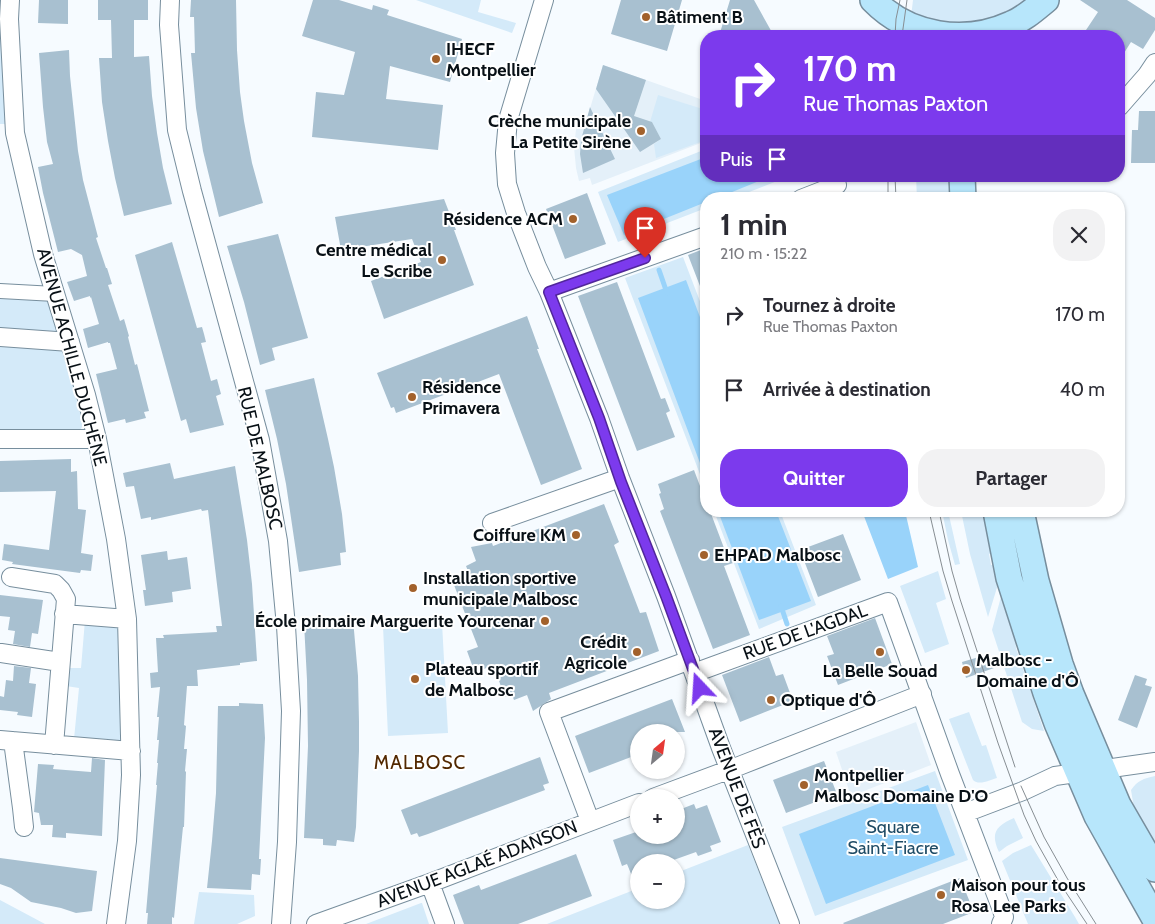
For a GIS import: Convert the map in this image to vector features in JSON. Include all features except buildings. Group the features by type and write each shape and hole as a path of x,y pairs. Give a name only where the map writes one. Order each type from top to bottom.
{"main road":[{"path":"873,0 896,19 916,30"},
{"path":"1000,30 1032,12 1046,0"},
{"path":"997,517 1009,578 1057,724 1066,774 1097,816 1155,919"},
{"path":"1022,517 1036,580 1060,664 1082,723 1118,805 1155,869"}],"street":[{"name":"AVENUE ACHILLE DUCHÈNE","path":"10,0 4,18 7,133 86,395 97,439 116,539 127,619 131,775 127,842 116,924"},
{"name":"RUE DE MALBOSC","path":"170,0 169,25 177,130 260,440 278,541 291,711 287,842 281,924"},
{"name":"AVENUE DE FÈS","path":"544,0 508,120 505,153 507,184 537,267 549,292 599,418 729,770 790,924"},
{"path":"1125,101 1147,76 1155,63"},
{"path":"819,192 837,185"},
{"path":"549,292 700,238"},
{"path":"0,290 55,294"},
{"path":"0,338 70,342"},
{"path":"0,439 97,439"},
{"path":"492,522 620,478"},
{"path":"11,577 55,584 66,599 54,745"},
{"name":"RUE DE L'AGDAL","path":"590,821 549,712 888,602 922,694"},
{"path":"64,614 127,619"},
{"path":"1,652 60,662"},
{"path":"677,789 922,694 1002,910 1004,917 1001,924"},
{"path":"24,827 22,808 7,740 131,751"},
{"path":"965,813 1066,774 1155,762"},
{"name":"AVENUE AGLAÉ ADANSON","path":"316,924 430,883 630,806"},
{"path":"430,883 445,924"}],"shaded area":[{"name":"Crèche municipale La Petite Sirène","path":"603,65 700,99 700,143 592,185 590,178 579,181 574,147 577,121 586,122"},
{"path":"916,722 931,765 851,796 836,752"}],"green space":[{"path":"416,0 481,0 478,12 516,23 512,33"},
{"path":"913,0 1032,0 984,25 948,27 911,17"},
{"path":"1,27 5,124 0,124"},
{"path":"658,95 700,108 700,142 656,158 654,144 661,139 652,122 650,122"},
{"path":"700,151 700,182 775,182 749,192 700,192 700,210 618,242 598,192"},
{"path":"916,182 950,182 950,192 917,192"},
{"path":"683,257 700,301 700,474 625,278"},
{"path":"0,295 49,298 83,424 78,433 0,435"},
{"path":"716,517 782,517 816,605 759,629"},
{"path":"943,517 949,517 960,564 955,565"},
{"path":"962,517 990,517 993,553 989,554 991,565 995,565 999,581 988,617 970,554"},
{"path":"938,571 946,599 936,603 949,644 925,653 900,586"},
{"path":"1002,593 1014,619 1016,648 1044,731 1032,729 1022,722 992,630"},
{"path":"85,620 119,623 123,736 119,743 74,739 79,688 66,686 68,668 81,668"},
{"name":"Plateau sportif de Malbosc","path":"442,623 448,733 388,736 383,626"},
{"path":"969,712 982,746 986,745 997,778 985,782 975,782 973,780 949,719"},
{"name":"Square Saint-Fiacre","path":"935,771 968,860 815,916 782,827"},
{"path":"1155,776 1155,844 1134,808 1131,790 1141,780"},
{"path":"1014,818 1023,838 999,852 995,840 996,831 1003,824"},
{"path":"748,845 780,924 547,924 630,892 630,909 685,909 685,870"},
{"path":"1031,845 1079,924 1028,924 1002,861 1013,853"},
{"path":"199,892 254,895 255,916 237,924 194,924"},
{"path":"0,900 45,924 0,924"},
{"path":"421,903 429,924 366,924"}],"water":[{"path":"700,159 700,182 756,182 732,192 700,192 700,204 624,235 607,195"},
{"path":"686,280 700,317 700,463 638,298"},
{"path":"720,517 778,517 811,601 759,620"},
{"path":"864,517 906,517 918,567 888,579"},
{"name":"Square Saint-Fiacre","path":"928,785 955,855 826,904 799,834"}],"waterway":[{"path":"659,270 667,293"},
{"path":"781,606 787,624"}],"tram line":[{"path":"895,30 900,0"},
{"path":"903,30 907,0"},
{"path":"888,182 888,192"},
{"path":"895,182 896,192"},
{"path":"930,517 952,601 998,743 1024,815 1059,882 1087,924"},
{"path":"940,517 960,599 1015,767"},
{"path":"1021,786 1044,837 1096,924"}],"place":[{"name":"Bâtiment B","path":"646,17"},
{"name":"IHECF Montpellier","path":"436,59"},
{"name":"Crèche municipale La Petite Sirène","path":"641,131"},
{"name":"Résidence ACM","path":"573,219"},
{"name":"Centre médical Le Scribe","path":"442,260"},
{"name":"Résidence Primavera","path":"412,397"},
{"name":"Coiffure KM","path":"576,535"},
{"name":"EHPAD Malbosc","path":"704,555"},
{"name":"Installation sportive municipale Malbosc","path":"413,588"},
{"name":"École primaire Marguerite Yourcenar","path":"545,621"},
{"name":"Crédit Agricole","path":"637,652"},
{"name":"La Belle Souad","path":"880,652"},
{"name":"Malbosc - Domaine d'Ô","path":"966,670"},
{"name":"Plateau sportif de Malbosc","path":"415,679"},
{"name":"Optique d'Ô","path":"771,700"},
{"name":"Montpellier Malbosc Domaine D'O","path":"804,785"},
{"name":"Maison pour tous Rosa Lee Parks","path":"941,895"}],"district":[{"name":"MALBOSC","path":"420,762"}],"route":[{"path":"645,258 549,292 599,418 621,482 700,688"}]}
